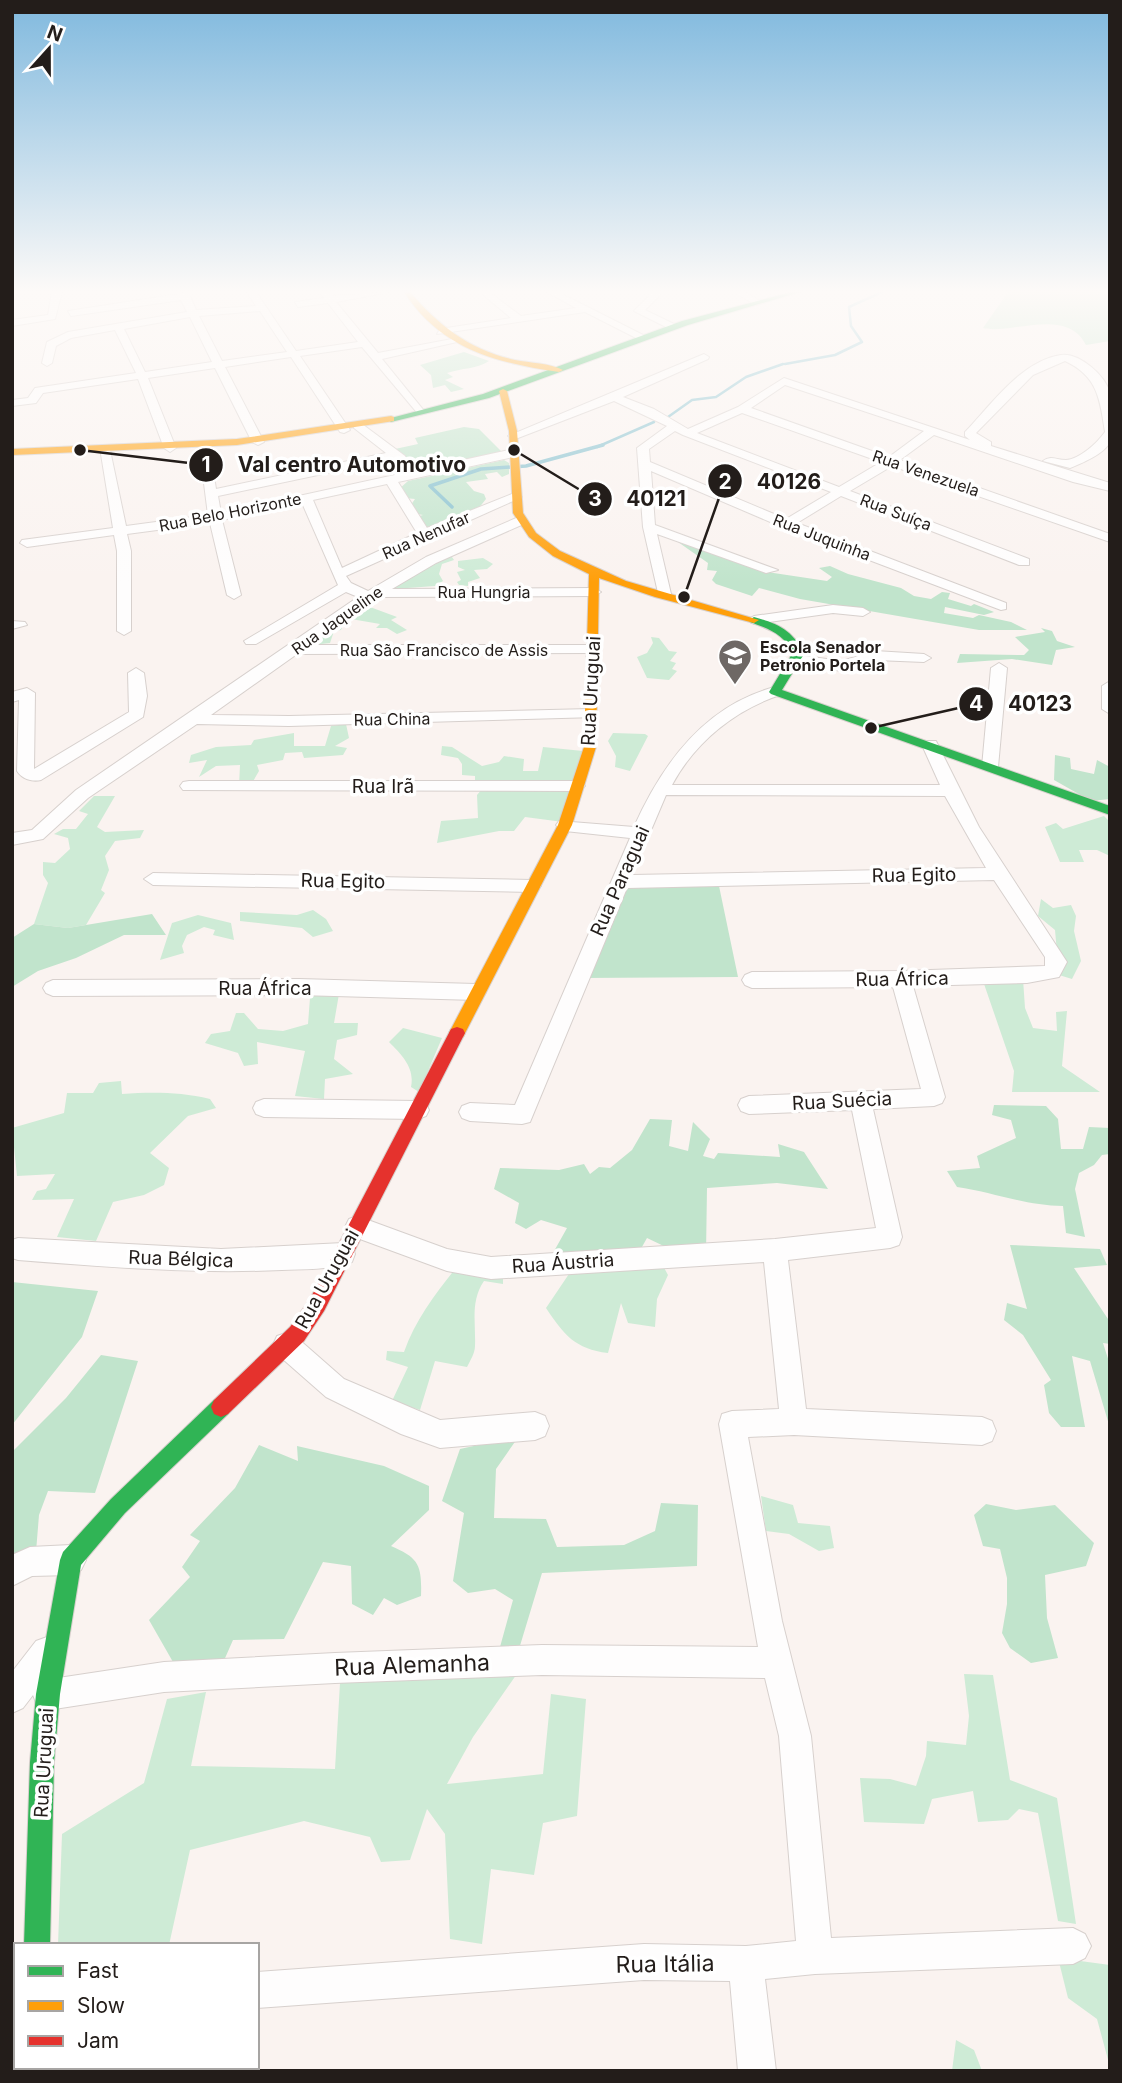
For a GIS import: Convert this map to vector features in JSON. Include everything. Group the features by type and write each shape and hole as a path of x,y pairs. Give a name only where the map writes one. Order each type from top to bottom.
{"main road":[{"path":"12,452 170,448 258,442 351,428 508,389"},
{"path":"503,391 514,436 516,497 521,520 553,550 594,572 754,620 788,634 797,648 796,660 775,692 1110,811"},
{"name":"Rua Uruguai","path":"37,1943 42,1762 48,1694 71,1560 118,1506 297,1334 317,1305 476,992 565,825 576,786 586,764 594,649 594,572"}],"street":[{"path":"12,403 32,401 39,390 45,389"},
{"path":"147,389 163,421 170,448"},
{"path":"230,389 258,442"},
{"path":"322,389 351,428 422,473"},
{"path":"401,389 419,412"},
{"path":"514,436 632,389"},
{"path":"687,433 742,409 772,389"},
{"path":"809,389 1110,487"},
{"path":"1013,389 970,434 978,441 1065,466 1101,446 1110,432 1108,391"},
{"name":"Rua Suíça","path":"614,397 650,411 687,433 1024,562"},
{"name":"Rua Venezuela","path":"742,409 1110,538"},
{"path":"664,594 649,527 642,452 646,444 673,427"},
{"path":"787,524 891,461 933,430"},
{"path":"202,446 215,518 234,595"},
{"path":"104,450 124,551 124,631"},
{"path":"211,494 396,455"},
{"name":"Rua Belo Horizonte","path":"27,542 215,518 422,473 514,457"},
{"name":"Rua Juquinha","path":"644,464 787,524 1001,606"},
{"path":"391,480 424,534"},
{"name":"Rua Nenufar","path":"251,641 342,581 424,534 516,497"},
{"path":"306,498 342,581 371,595"},
{"name":"Rua Jaqueline","path":"12,839 37,835 147,729 194,719 371,595 431,560 521,520"},
{"path":"649,527 771,570"},
{"name":"Rua Hungria","path":"371,595 594,592"},
{"path":"754,620 833,609 863,612"},
{"name":"Rua São Francisco de Assis","path":"293,650 594,649"},
{"path":"796,660 844,666 875,654 924,658"},
{"path":"990,767 999,668"},
{"path":"20,695 25,766 31,775 42,774 147,729 137,714 140,706 136,673"},
{"path":"1110,687 1110,709"},
{"name":"Rua Paraguai","path":"470,1112 522,1115 549,1041 639,833 662,790 693,744 759,696 775,692"},
{"name":"Rua China","path":"194,719 289,721 591,714"},
{"path":"930,745 948,791 998,874"},
{"name":"Rua Irã","path":"189,786 576,786"},
{"path":"662,790 948,791"},
{"path":"565,825 639,833"},
{"name":"Rua Egito","path":"620,882 998,874"},
{"name":"Rua África","path":"752,980 1027,976 1052,972 1056,962 1054,955 998,874"},
{"name":"Rua Egito","path":"153,879 532,886"},
{"name":"Rua Suécia","path":"750,1105 934,1097 901,979"},
{"name":"Rua África","path":"53,988 103,990 299,987 476,992"},
{"name":"Rua Áustria","path":"357,1227 447,1259 491,1268 775,1250 890,1237 861,1102"},
{"path":"264,1108 418,1110"},
{"name":"Rua Bélgica","path":"18,1250 199,1260 294,1259 343,1254"},
{"path":"775,1250 794,1422"},
{"path":"286,1345 335,1388 411,1424 440,1434 536,1426"},
{"path":"815,1956 795,1737 767,1620 732,1424 794,1422 982,1431"},
{"path":"12,1571 30,1562 71,1560"},
{"path":"12,1697 56,1640"},
{"name":"Rua Alemanha","path":"48,1694 164,1677 335,1668 542,1660 778,1663"},
{"name":"Rua Itália","path":"259,1990 644,1962 746,1964 815,1956 1073,1946"},
{"path":"746,1964 757,2071"}],"green space":[{"path":"464,427 479,429 503,453 421,471 405,461 408,460 395,449 418,444 415,438"},
{"path":"504,460 509,463 509,474 502,477 497,472 485,474 488,479 466,482 474,491 484,494 486,499 478,509 423,531 416,517 423,515 406,512 415,499 405,498 398,490 408,481"},
{"path":"678,542 767,572 827,581 832,577 819,568 830,566 848,574 901,588 914,596 931,599 942,592 950,593 948,599 971,606 974,604 994,612 984,615 945,607 944,613 973,618 979,615 1011,622 1027,630 979,630 800,599 759,588 752,596 716,584 712,580 717,571 707,570 708,563"},
{"path":"450,554 454,560 442,564 439,574 443,581 435,586 394,589 388,584"},
{"path":"483,558 493,564 487,569 474,570 480,578 468,582 468,586 459,585 457,582 461,580 457,572 465,570 458,567 458,561"},
{"path":"364,601 373,602 370,607 397,617 391,620 407,630 397,634 387,628 376,628 380,624 351,619 344,622 341,630 334,631 330,643 312,645 313,636"},
{"path":"1041,628 1052,631 1057,641 1075,647 1056,650 1052,665 1012,659 957,663 960,654 1024,655 1029,650 1015,637 1045,632"},
{"path":"651,637 659,638 669,651 677,652 670,661 676,663 672,669 677,671 669,680 647,678 637,657 647,653 653,643"},
{"path":"346,724 349,738 335,746 347,748 343,755 304,758 302,752 285,753 283,760 257,765 259,771 252,783 239,786 240,765 216,766 199,777 207,760 189,763 191,755 216,747 251,745 254,740 294,733 294,746 325,746 331,726"},
{"path":"613,733 648,736 630,771 615,767 616,756 608,741"},
{"path":"442,746 452,747 482,766 499,762 504,756 524,759 523,771 538,771 543,747 583,751 574,782 475,782 475,776 462,775 462,764 458,758 441,755"},
{"path":"1055,755 1070,758 1071,769 1094,774 1097,760 1110,767 1110,799 1091,801 1054,780"},
{"path":"483,788 570,790 563,822 525,817 514,831 499,831 437,843 441,821 478,818 477,795"},
{"path":"94,796 115,796 97,827 105,832 144,830 140,838 115,841 105,856 109,870 101,890 105,893 86,925 68,928 34,924 48,883 43,875 43,862 55,863 70,849 68,838 54,834 63,829 76,829 88,814 79,811"},
{"path":"1104,816 1110,822 1110,856 1097,850 1079,850 1084,862 1060,862 1045,827 1056,823 1063,829"},
{"path":"625,885 719,886 738,977 581,978"},
{"path":"1041,899 1053,908 1071,905 1076,916 1074,931 1081,961 1072,979 1059,975 1055,930 1038,916"},
{"path":"313,910 326,919 333,931 313,937 302,928 240,921 240,912 297,915"},
{"path":"152,914 166,935 124,935 76,958 38,971 12,987 12,938 34,924 68,928"},
{"path":"198,915 231,923 234,940 213,935 215,930 204,927 187,935 182,946 184,953 160,960 172,923"},
{"path":"1023,979 1025,1008 1033,1028 1057,1031 1056,1012 1067,1011 1062,1066 1100,1092 1012,1092 1014,1071 983,981"},
{"path":"320,992 339,994 334,1023 358,1023 357,1035 337,1040 334,1059 353,1074 325,1079 324,1099 295,1096 305,1051 257,1042 258,1064 244,1066 238,1053 205,1043 211,1034 230,1031 236,1013 244,1013 258,1029 283,1031 308,1024 310,998"},
{"path":"403,1028 442,1038 419,1092 411,1087 411,1074 406,1062 389,1042"},
{"path":"121,1081 122,1094 188,1095 210,1099 216,1108 188,1116 150,1153 169,1168 164,1185 144,1195 113,1202 96,1241 57,1237 74,1199 32,1200 37,1191 46,1189 55,1174 17,1176 12,1128 64,1113 67,1093 93,1093 99,1083"},
{"path":"994,1105 1046,1106 1058,1119 1061,1149 1083,1149 1089,1127 1110,1128 1110,1154 1102,1155 1094,1165 1079,1173 1075,1189 1085,1237 1066,1233 1063,1206 1036,1204 957,1187 947,1171 980,1168 977,1156 1016,1138 1011,1120 992,1115"},
{"path":"650,1119 672,1120 669,1146 688,1151 693,1122 710,1139 703,1156 714,1159 718,1153 780,1157 778,1144 804,1152 828,1189 777,1183 707,1188 706,1254 670,1249 647,1238 638,1254 562,1259 553,1253 567,1228 541,1220 526,1229 515,1223 519,1203 494,1189 500,1168 559,1170 584,1164 590,1174 599,1167 610,1168 632,1150"},
{"path":"1010,1245 1100,1249 1107,1265 1074,1268 1110,1322 1110,1344 1103,1343 1110,1365 1110,1428 1090,1361 1072,1356 1085,1427 1061,1427 1049,1413 1044,1385 1051,1380 1023,1335 1004,1320 1007,1303 1027,1309"},
{"path":"460,1263 503,1273 503,1284 484,1281 477,1296 475,1349 471,1360 467,1367 435,1361 420,1410 392,1401 408,1367 386,1360 387,1351 404,1352 421,1316"},
{"path":"662,1264 668,1275 657,1299 655,1327 628,1323 621,1303 608,1353 587,1348 571,1339 546,1308 573,1268"},
{"path":"12,1282 98,1291 82,1337 12,1425"},
{"path":"101,1355 138,1361 95,1493 48,1491 39,1515 36,1552 12,1563 12,1452 66,1398"},
{"path":"519,1436 496,1469 494,1518 546,1519 557,1547 624,1545 655,1531 661,1503 698,1505 697,1566 542,1573 519,1649 500,1647 513,1600 495,1589 468,1593 453,1581 464,1513 442,1501 460,1449"},
{"path":"259,1445 298,1461 297,1446 384,1466 429,1486 429,1510 391,1546 408,1555 417,1564 421,1577 421,1596 397,1605 384,1598 373,1615 352,1604 351,1566 323,1562 284,1639 233,1640 222,1665 173,1662 149,1620 190,1577 182,1567 200,1541 190,1535 235,1488"},
{"path":"761,1496 793,1505 798,1523 830,1526 834,1548 819,1551 789,1534 766,1531"},
{"path":"986,1504 1016,1510 1055,1505 1094,1543 1086,1566 1045,1575 1047,1618 1058,1658 1031,1663 1010,1648 1002,1633 1007,1604 1007,1578 1000,1549 983,1546 974,1515"},
{"path":"521,1668 473,1737 447,1784 543,1774 551,1694 586,1699 577,1816 543,1823 534,1875 491,1869 482,1944 450,1939 445,1834 427,1809 410,1860 381,1862 370,1837 304,1821 190,1850 169,1943 58,1943 62,1834 144,1783 167,1699 206,1692 191,1766 335,1769 340,1683"},
{"path":"964,1674 993,1675 1010,1780 1057,1798 1076,1924 1058,1921 1038,1813 1019,1809 1008,1820 978,1822 973,1791 932,1799 924,1824 864,1822 860,1778 890,1779 916,1786 926,1756 927,1741 966,1745 969,1716"},
{"path":"1058,1958 1110,1965 1110,2067 1097,2019 1068,1998"},
{"path":"956,2040 974,2050 982,2071 952,2071"},
{"path":"77,2069 252,2069 252,2071"}],"waterway":[{"path":"668,417 692,400 716,397 728,389"},
{"path":"599,446 654,422"},
{"path":"452,507 430,486 481,469 526,466 599,446"}],"traffic: fast":[{"path":"391,419 505,389"},
{"path":"754,620 787,635 798,654 775,692 1110,811"},
{"path":"37,1943 42,1762 48,1694 71,1560 118,1506 221,1407"}],"traffic: slow":[{"path":"503,391 513,431 518,513 533,535 557,553 588,570 659,595 754,620"},
{"path":"12,452 237,442 391,419"},
{"path":"457,1033 565,825 590,747 594,572"}],"traffic: jam":[{"path":"221,1407 297,1334 317,1305 457,1033"}],"place":[{"name":"Val centro Automotivo","path":"80,450"},
{"name":"40121","path":"514,450"},
{"name":"40126","path":"684,597"},
{"name":"Escola Senador Petronio Portela","path":"735,686"},
{"name":"40123","path":"871,728"}]}
